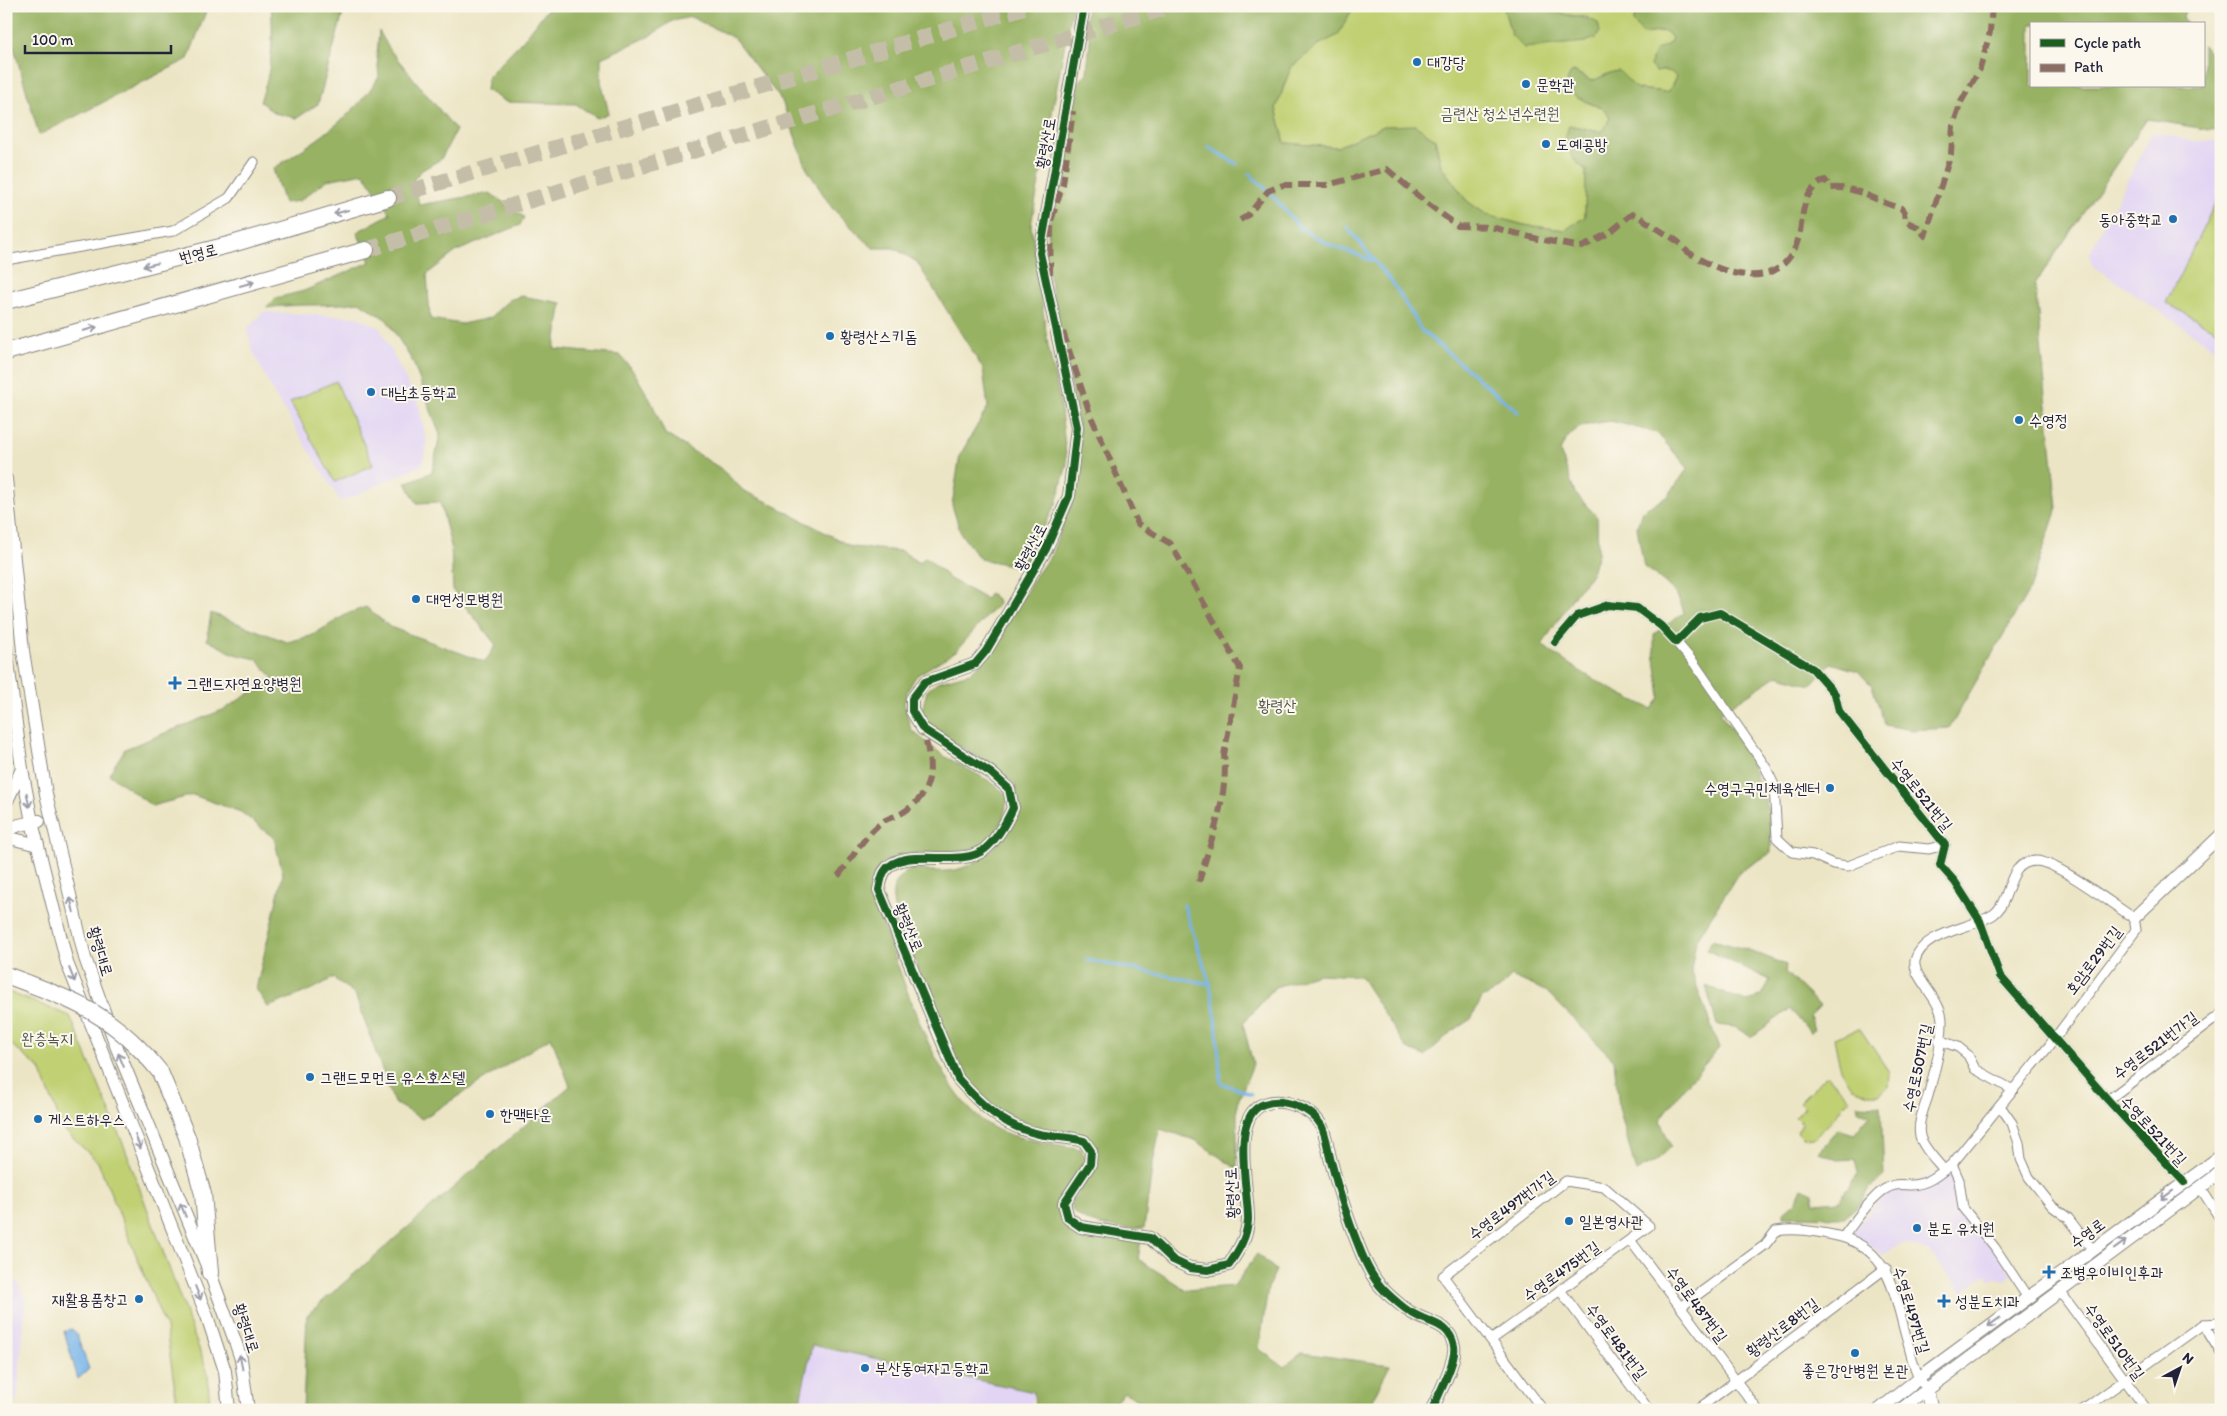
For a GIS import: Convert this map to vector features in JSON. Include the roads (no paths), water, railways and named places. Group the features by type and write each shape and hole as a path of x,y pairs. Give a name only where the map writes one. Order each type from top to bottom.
{"highway":[{"name":"번영로","path":"6,301 232,244 388,198"},
{"path":"6,352 44,343 366,250"},
{"path":"6,975 68,998 98,1014 119,1028 147,1055 160,1072 187,1137 203,1194 210,1273"}],"main road":[{"name":"황령산로","path":"1084,6 1040,253 1077,427 1070,496 1046,549 986,651 974,664 925,682 912,699 912,711 924,729 991,773 1009,789 1013,808 1001,831 984,850 960,858 907,859 894,862 883,872 879,890 958,1079 980,1103 1013,1126 1040,1134 1065,1136 1084,1141 1091,1151 1090,1164 1064,1203 1068,1218 1081,1227 1150,1238 1172,1260 1190,1268 1208,1270 1229,1265 1242,1244 1248,1221 1243,1142 1248,1121 1255,1110 1264,1104 1287,1103 1306,1110 1321,1125 1345,1214 1369,1271 1388,1294 1413,1314 1439,1323 1448,1331 1455,1348 1450,1369 1432,1410"},
{"name":"황령대로","path":"6,479 24,651 50,819 85,958 117,1048 210,1273 241,1359 248,1410"},
{"name":"황령대로","path":"6,648 22,769 32,822 67,963 208,1316 225,1372 229,1410"},
{"path":"6,803 22,769"},
{"path":"6,831 32,822 50,819"},
{"name":"호암로29번길","path":"2134,918 2221,835"},
{"path":"6,837 38,845"},
{"name":"수영로","path":"1878,1410 2092,1249 2221,1156"},
{"name":"수영로","path":"1900,1410 2059,1290 2221,1172"},
{"path":"1927,1389 1932,1410"}],"street":[{"path":"6,260 173,231 229,198 254,162"},
{"path":"1555,642 1577,616 1608,605 1637,608 1661,626 1694,663 1765,766 1774,785 1777,838 1792,852 1813,855 1833,864 1848,866 1898,846 1929,849 1945,845"},
{"name":"수영로521번길","path":"1676,642 1700,618 1720,613 1813,669 1835,694 1839,711 1945,845 1940,865 1955,882 1980,921 2000,976 2108,1100 2184,1182"},
{"name":"수영로507번길","path":"2028,1298 1996,1248 1963,1208 1959,1180 1920,1137 1920,1120 1928,1095 1943,1020 1932,993 1915,968 1916,960 1927,944 1947,932 1980,921 1995,913 2004,899 2015,872 2030,862 2039,861 2056,868 2134,918"},
{"name":"호암로29번길","path":"1844,1237 1882,1192 1894,1184 1911,1185 1931,1182 1948,1167 2055,1039 2136,930 2134,918"},
{"name":"수영로521번가길","path":"2108,1100 2221,1014"},
{"path":"1939,1040 1958,1047 1968,1055 1975,1069 2013,1090"},
{"path":"2000,1106 2012,1123 2019,1143 2020,1159 2029,1177 2052,1206 2068,1218 2092,1249"},
{"name":"수영로497번가길","path":"1491,1340 1443,1276 1566,1181 1604,1187 1650,1226"},
{"path":"2200,1187 2221,1220"},
{"name":"수영로475번길","path":"1491,1340 1650,1226"},
{"name":"수영로497번길","path":"1681,1307 1765,1244 1776,1231 1792,1229 1844,1237 1856,1242 1873,1254 1886,1268 1919,1378 1927,1389"},
{"name":"수영로487번길","path":"1630,1240 1758,1410"},
{"name":"황령산로8번길","path":"1697,1410 1886,1268"},
{"name":"수영로481번길","path":"1560,1290 1649,1410"},
{"name":"수영로510번길","path":"2059,1290 2147,1410"},
{"path":"2083,1410 2203,1324 2221,1323"},
{"path":"2203,1324 2221,1353"},
{"path":"1491,1340 1543,1410"}],"water":[{"path":"72,1329 77,1335 89,1369 78,1379 64,1331"}],"waterway":[{"path":"1208,147 1237,164"},
{"path":"1249,173 1272,195 1300,228 1330,245 1374,261"},
{"path":"1347,227 1394,285 1422,331 1518,412"},
{"path":"1184,905 1210,984 1216,1020 1221,1083 1251,1094"},
{"path":"1087,960 1210,984"}],"tunnel":[{"path":"388,198 1028,6"},
{"path":"366,250 1171,6"}],"place":[{"name":"대강당","path":"1417,62"},
{"name":"문학관","path":"1526,84"},
{"name":"도예공방","path":"1546,144"},
{"name":"동아중학교","path":"2173,219"},
{"name":"황령산스키돔","path":"830,336"},
{"name":"대남초등학교","path":"371,392"},
{"name":"수영정","path":"2019,420"},
{"name":"대연성모병원","path":"416,599"},
{"name":"그랜드자연요양병원","path":"175,683"},
{"name":"수영구국민체육센터","path":"1830,788"},
{"name":"그랜드모먼트 유스호스텔","path":"310,1077"},
{"name":"한맥타운","path":"490,1114"},
{"name":"게스트하우스","path":"38,1119"},
{"name":"일본영사관","path":"1569,1221"},
{"name":"분도 유치원","path":"1917,1228"},
{"name":"조병우이비인후과","path":"2049,1272"},
{"name":"재활용품창고","path":"139,1299"},
{"name":"성분도치과","path":"1944,1301"},
{"name":"좋은강안병원 본관","path":"1855,1353"},
{"name":"부산동여자고등학교","path":"865,1368"}],"park label":[{"name":"금련산 청소년수련원","path":"1500,113"},
{"name":"황령산","path":"1277,705"},
{"name":"완층녹지","path":"47,1038"}]}
